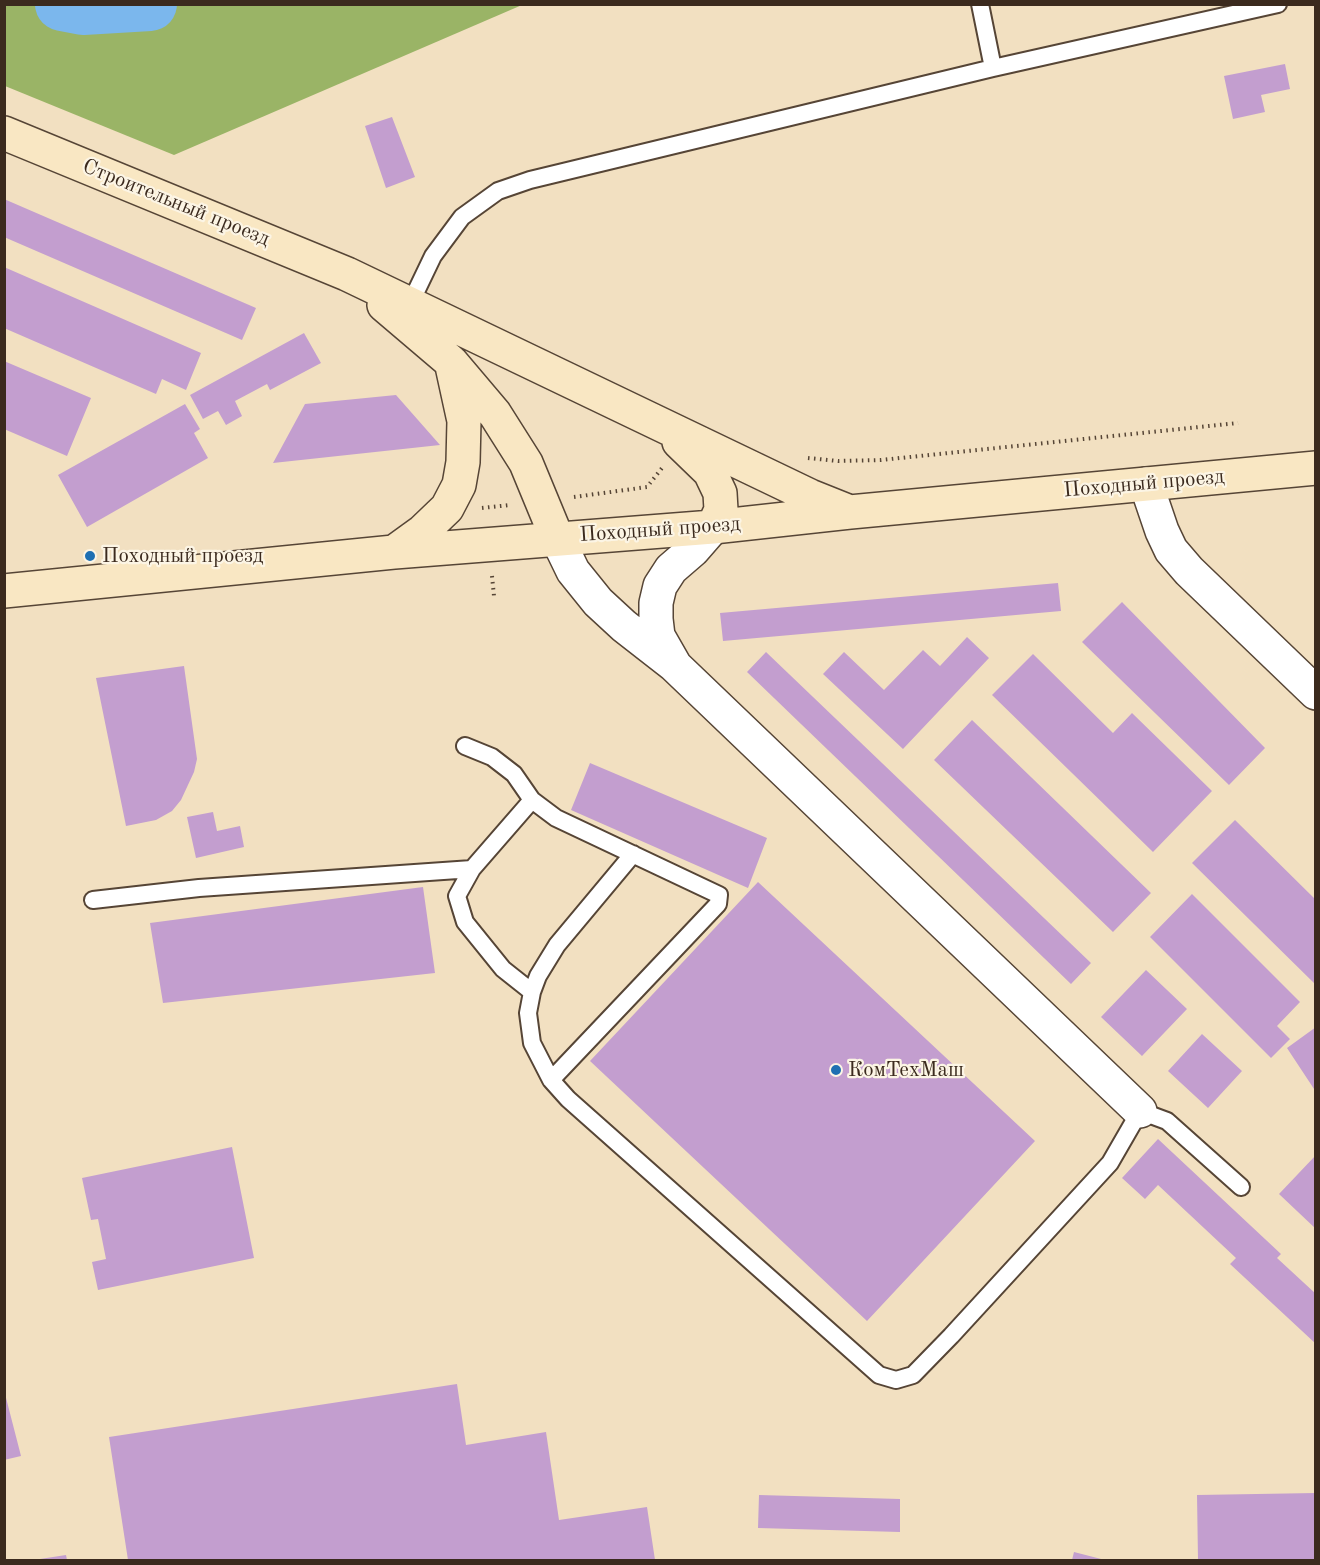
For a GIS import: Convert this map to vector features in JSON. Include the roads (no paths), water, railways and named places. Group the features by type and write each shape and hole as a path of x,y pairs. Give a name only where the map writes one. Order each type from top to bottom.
{"street":[{"name":"Строительный проезд","path":"4,133 347,273"},
{"path":"347,273 810,496 850,512"},
{"path":"347,273 451,362 495,414 526,463 573,570 598,602 624,626 674,665 1140,1111"},
{"path":"394,552 423,531 447,508 459,484 463,462 464,421 451,362"},
{"path":"655,422 710,472 720,493 720,510 713,527 693,550 670,569 660,586 656,619 658,636 674,665"},
{"name":"Походный проезд","path":"4,591 394,552 713,527 1316,468"},
{"path":"1146,484 1171,550 1189,571 1316,693"}],"lane":[{"path":"980,4 993,68"},
{"path":"410,304 433,256 462,217 498,192 530,180 993,68 1278,4"},
{"path":"465,746 492,757 514,774 532,800 556,818 719,895 718,904 551,1080"},
{"path":"532,800 472,869 457,896 465,922 503,969 532,992"},
{"path":"633,854 557,945 538,976 528,1013 532,1043 551,1080 568,1099 879,1375 896,1380 913,1375 1110,1163 1140,1111 1167,1121 1241,1187"},
{"path":"93,900 199,888 472,869"}],"waterway":[{"path":"62,4 83,8 150,4"}],"place":[{"name":"Походный проезд","path":"90,556"},
{"name":"КомТехМаш","path":"836,1070"}]}
